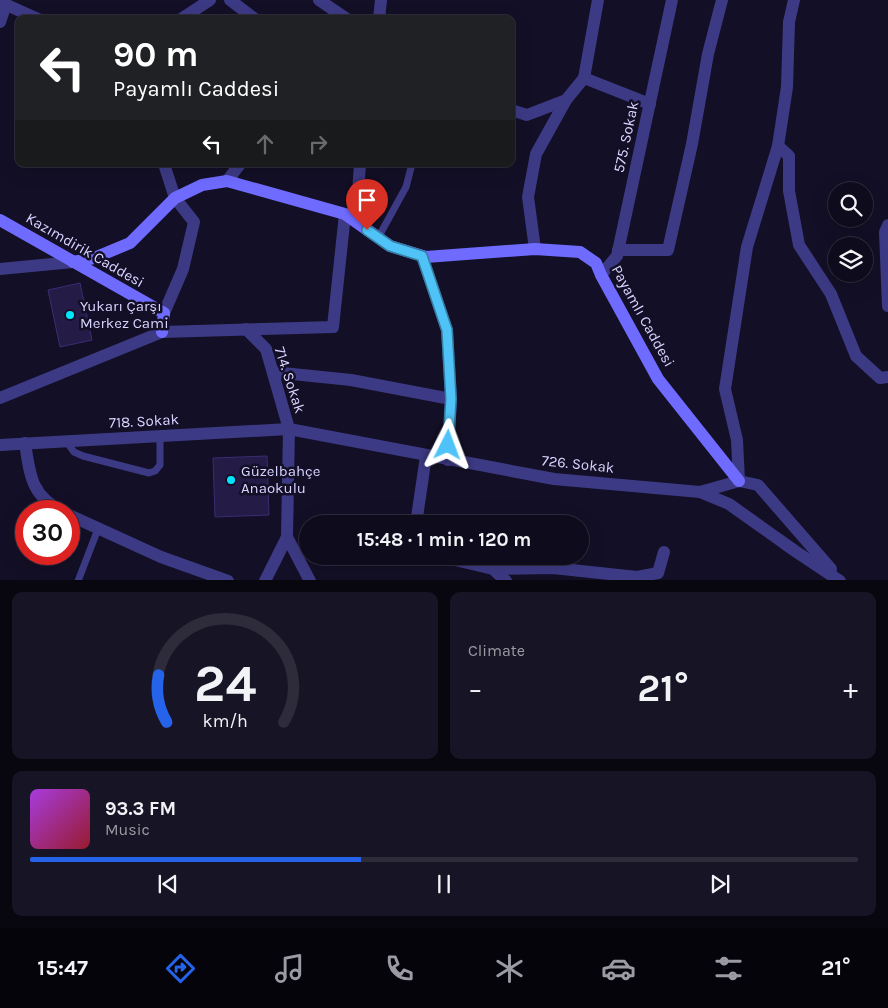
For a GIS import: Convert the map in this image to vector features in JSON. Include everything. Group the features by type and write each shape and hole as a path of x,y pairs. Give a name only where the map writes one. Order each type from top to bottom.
{"main road":[{"name":"Payamlı Caddesi","path":"227,181 345,214 390,246 422,256 535,249 580,252 596,263 600,275 658,379 739,481"},
{"path":"73,262 94,258 130,243 175,198 202,185 227,181"},
{"name":"Kazımdirik Caddesi","path":"0,220 164,314"},
{"path":"162,332 164,314"}],"street":[{"path":"187,15 210,0"},
{"path":"230,0 250,15"},
{"path":"319,0 341,15"},
{"path":"379,15 381,0"},
{"path":"535,249 528,198 536,154 566,100 584,78 597,0"},
{"name":"575. Sokak","path":"600,275 617,256 672,0"},
{"path":"618,250 668,250 692,144 708,54 722,0"},
{"path":"739,481 737,440 725,390 747,247 778,146 787,87 789,22 794,0"},
{"path":"0,22 3,3 29,15"},
{"path":"584,78 650,104"},
{"path":"515,111 527,114 566,100"},
{"path":"778,146 789,156 789,191 799,245 831,294 856,356 880,378 888,377"},
{"path":"164,314 183,269 194,222 175,198 165,167"},
{"path":"227,181 232,167"},
{"path":"227,181 238,167"},
{"path":"356,222 360,167"},
{"path":"0,398 162,332 333,327 345,214"},
{"path":"888,225 885,232 888,306"},
{"path":"422,256 447,330 451,399 448,460"},
{"path":"0,269 73,262"},
{"name":"714. Sokak","path":"246,330 266,349 289,429 287,537 310,580"},
{"path":"273,372 351,380 451,399"},
{"name":"718. Sokak","path":"0,444 289,429"},
{"name":"726. Sokak","path":"289,429 554,479 700,492 729,504 795,551 841,580"},
{"path":"25,443 33,483 44,500"},
{"path":"417,515 426,456"},
{"path":"700,492 739,481 758,485 841,580"},
{"path":"80,520 161,557 228,580"},
{"path":"265,580 287,537"},
{"path":"476,565 493,569 553,568 636,577 658,573 664,552"},
{"path":"493,569 506,580"}],"lane":[{"path":"378,238 406,187 411,167"},
{"path":"66,441 74,452 83,456 149,472 156,471 160,465 160,436"},
{"path":"78,580 98,529"}],"building":[{"name":"Yukarı Çarşı Merkez Cami","path":"80,283 92,340 60,347 48,290"},
{"name":"Güzelbahçe Anaokulu","path":"267,456 269,515 215,517 213,458"}],"place":[{"name":"Yukarı Çarşı Merkez Cami","path":"70,315"},
{"name":"Güzelbahçe Anaokulu","path":"231,480"}],"route":[{"path":"367,230 390,246 422,256 447,330 451,399 448,445"}]}
